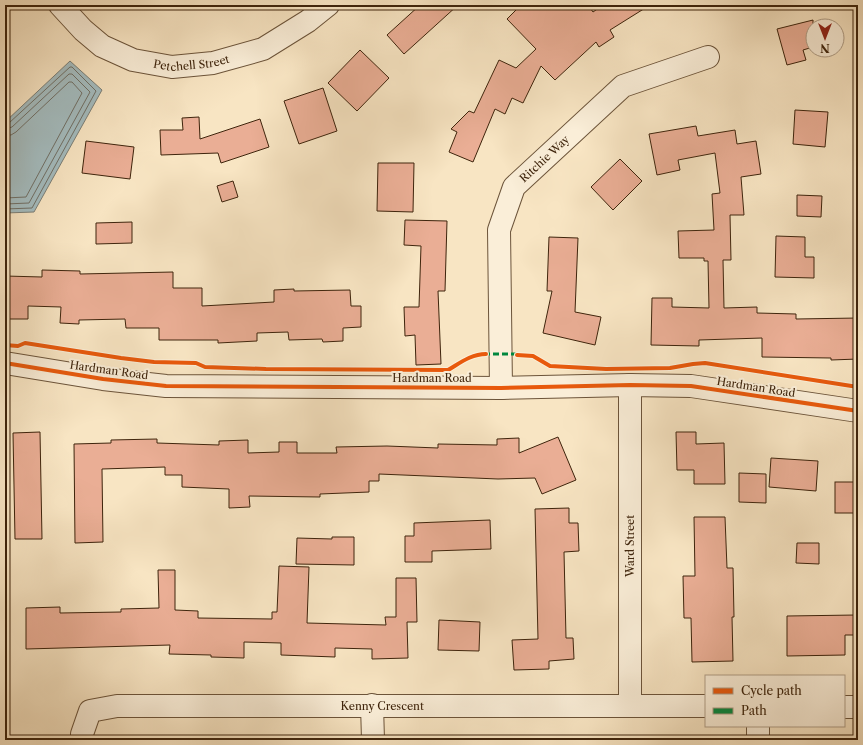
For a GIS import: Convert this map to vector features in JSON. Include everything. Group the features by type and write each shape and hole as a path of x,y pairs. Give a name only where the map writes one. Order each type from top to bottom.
{"street":[{"name":"Petchell Street","path":"60,5 83,30 102,46 133,60 172,67 213,63 263,49 308,20 328,5"},
{"name":"Ritchie Way","path":"501,388 499,230 514,187 623,86 708,57"},
{"name":"Hardman Road","path":"5,362 102,380 166,386 501,388 630,385 691,386 858,411"},
{"name":"Ward Street","path":"630,385 630,706"},
{"name":"Kenny Crescent","path":"82,740 82,734 90,711 117,706 705,706"},
{"path":"372,706 373,740"},
{"path":"845,706 858,707"},
{"path":"758,727 758,740"}],"water":[{"path":"70,61 102,90 34,212 5,213 5,122"}],"building":[{"path":"420,5 458,5 404,54 387,35"},
{"path":"521,5 588,5 593,12 603,5 650,5 610,30 614,37 599,47 596,42 555,80 541,66 523,103 512,98 505,114 495,109 473,162 449,152 457,132 451,129 469,111 474,113 499,60 516,68 536,49 507,19"},
{"path":"805,22 805,49 803,50 806,60 787,65 777,29"},
{"path":"360,50 389,78 357,111 328,83"},
{"path":"323,88 337,131 299,144 284,101"},
{"path":"795,110 828,112 825,147 793,144"},
{"path":"199,117 200,139 260,119 269,147 221,163 218,153 161,155 160,130 183,130 182,118"},
{"path":"696,126 698,136 735,130 737,144 756,141 761,174 741,177 744,215 730,215 731,260 723,260 724,308 757,307 757,313 796,314 796,319 858,318 858,359 831,360 831,358 762,357 762,338 699,340 699,346 651,345 652,298 672,298 672,307 709,308 708,261 704,261 704,258 679,258 678,231 714,230 712,194 720,193 715,153 678,160 680,170 657,175 649,134"},
{"path":"86,141 134,147 130,179 82,173"},
{"path":"620,159 642,181 613,210 591,187"},
{"path":"378,163 414,163 413,212 377,211"},
{"path":"233,181 238,197 222,202 217,186"},
{"path":"797,195 822,196 821,217 797,216"},
{"path":"405,220 447,221 445,291 438,291 441,364 416,365 415,335 405,336 404,307 419,307 421,246 404,245"},
{"path":"132,222 132,243 96,244 96,223"},
{"path":"776,236 805,237 805,257 814,257 814,278 775,277"},
{"path":"549,237 578,238 575,312 601,317 595,345 543,333 552,291 547,291"},
{"path":"42,270 80,271 80,274 173,272 173,288 202,288 202,306 274,302 274,290 350,290 351,306 361,306 361,327 343,328 343,341 323,342 322,339 289,340 288,332 257,333 257,341 218,343 218,340 159,340 159,328 126,328 125,319 79,320 79,324 60,323 61,307 28,306 28,319 5,319 5,276 42,277"},
{"path":"40,432 42,539 15,539 13,433"},
{"path":"676,432 696,432 696,444 724,443 725,484 694,484 694,470 677,470"},
{"path":"558,437 576,480 542,494 535,478 498,479 379,474 379,481 369,481 369,492 320,494 320,497 249,496 250,507 229,508 229,489 182,487 182,475 165,475 165,467 102,469 103,542 75,543 74,444 111,443 111,440 157,439 157,443 219,445 219,441 248,440 248,453 279,452 279,442 297,442 297,453 337,453 336,447 387,446 438,448 438,444 497,445 497,439 519,438 519,453"},
{"path":"771,458 818,461 816,491 769,487"},
{"path":"739,473 766,474 766,503 739,502"},
{"path":"835,482 858,482 858,513 835,513"},
{"path":"569,508 569,523 578,523 579,551 564,552 566,638 573,638 574,659 549,661 549,669 514,670 512,640 538,639 535,509"},
{"path":"694,517 725,517 727,568 733,568 733,661 692,662 691,618 684,618 683,576 695,576"},
{"path":"490,520 491,549 432,551 432,562 405,562 405,536 414,536 414,523"},
{"path":"332,537 354,537 354,565 296,564 297,538 332,539"},
{"path":"797,543 819,543 819,564 796,563"},
{"path":"279,566 309,567 307,623 386,625 385,617 396,617 396,578 416,578 417,622 407,622 408,658 372,659 372,649 335,648 335,657 281,655 281,643 244,642 244,658 211,657 211,655 169,654 170,645 26,649 26,608 60,607 60,613 121,612 121,609 159,608 158,570 175,570 175,610 198,611 198,618 272,619 272,612 277,612"},
{"path":"856,615 856,635 845,635 845,655 787,656 787,616"},
{"path":"439,620 480,622 479,651 438,650"}],"marked path":[{"path":"484,354 520,354"}],"cycle path":[{"path":"5,345 18,346 25,343 154,362 196,363 205,367 266,369 448,370 471,357 486,354"},
{"path":"517,355 533,356 550,366 606,369 670,368 705,363 858,387"},
{"path":"5,363 103,379 166,386 501,388 630,385 691,386 858,411"}]}
